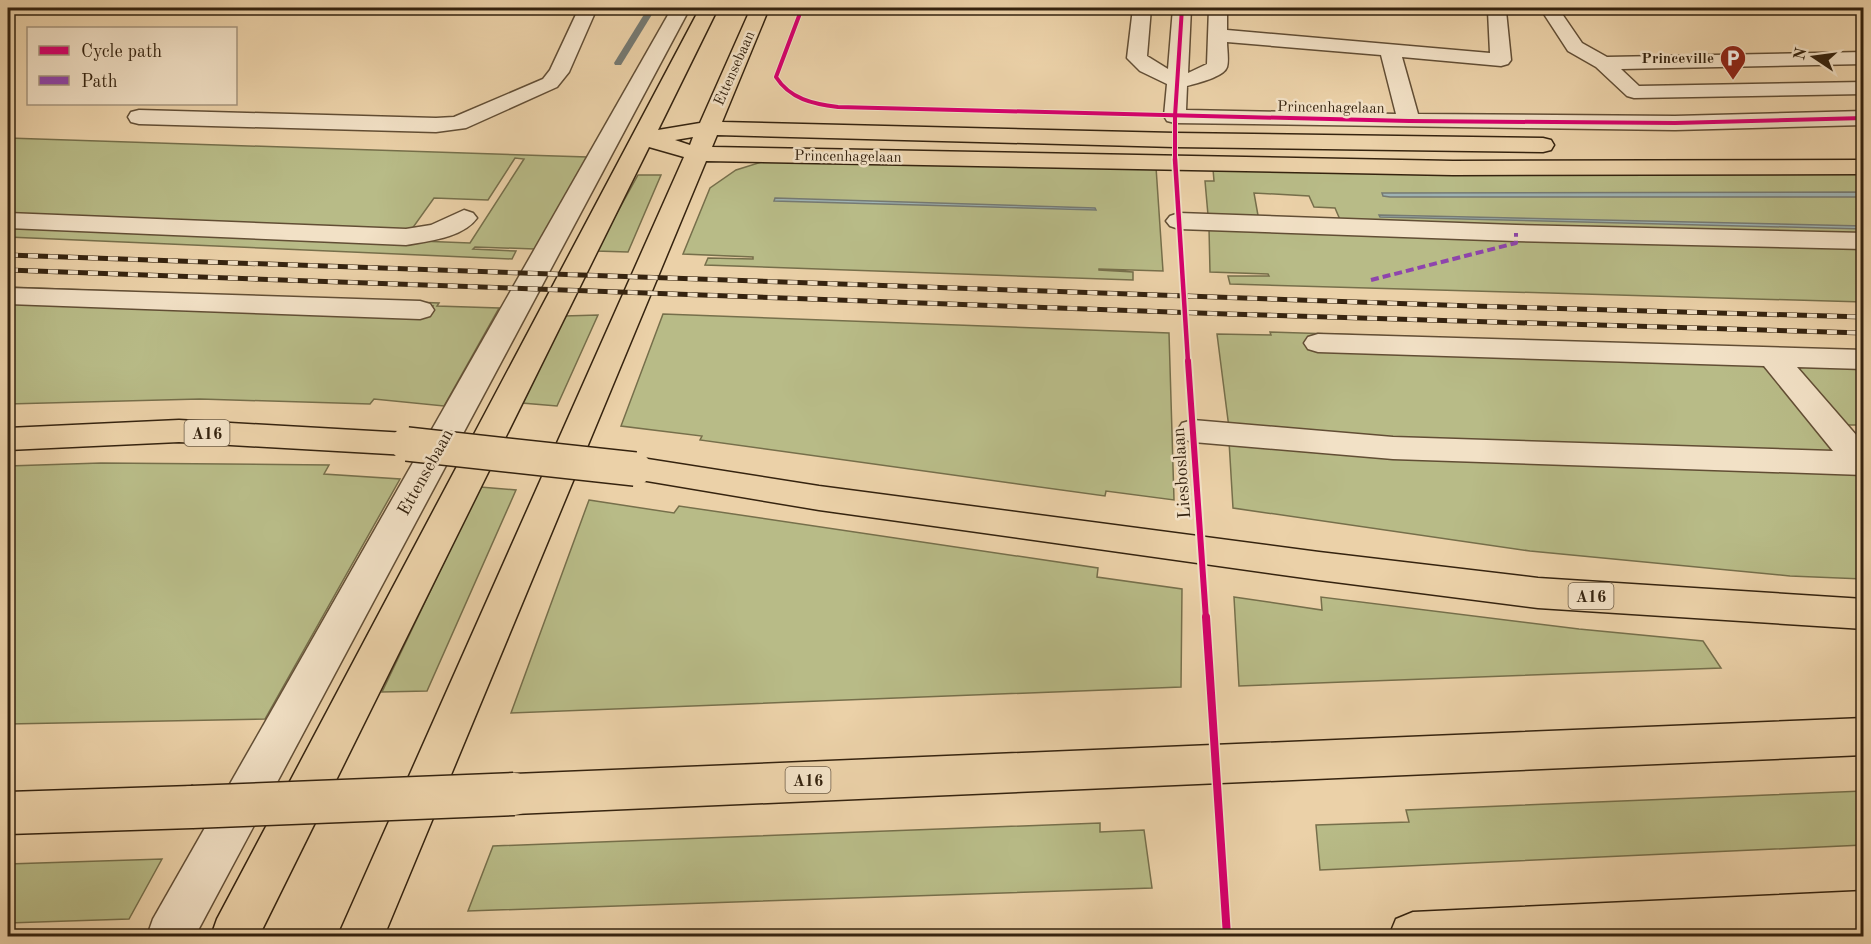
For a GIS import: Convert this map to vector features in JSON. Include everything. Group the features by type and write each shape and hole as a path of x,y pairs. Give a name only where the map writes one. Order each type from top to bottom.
{"main road":[{"path":"234,936 709,8"},
{"name":"Ettensebaan","path":"361,936 760,8"},
{"path":"643,138 702,141"},
{"name":"Princenhagelaan","path":"702,141 1175,140 1569,146"},
{"name":"Princenhagelaan","path":"702,141 1453,168 1863,167"},
{"path":"1615,146 1809,146"},
{"name":"A16","path":"8,439 179,431 407,444 635,469 819,498 1319,566 1538,592 1863,614"},
{"name":"A16","path":"8,813 513,794 1863,736"},
{"path":"1413,936 1863,914"}],"street":[{"path":"139,117 451,125 550,83 559,72 588,8"},
{"name":"Ettensebaan","path":"170,936 681,8"},
{"path":"1142,8 1137,58 1147,67 1178,82 1200,76 1217,67 1218,8"},
{"path":"1178,82 1182,8"},
{"path":"1549,8 1575,47 1603,63 1634,92 1863,88"},
{"path":"1218,34 1501,60 1497,11"},
{"path":"1390,50 1409,121"},
{"path":"1603,63 1863,58"},
{"name":"Princenhagelaan","path":"1178,82 1175,116 1674,123 1863,118"},
{"path":"8,221 406,237 438,231 464,218"},
{"path":"1179,221 1504,233 1863,241"},
{"path":"8,296 420,310"},
{"path":"1318,343 1863,360"},
{"path":"1193,431 1393,448 1862,464 1772,357"}],"green space":[{"path":"8,138 587,157 535,249 475,247 473,249 516,251 512,259 8,237 8,225 470,243 524,159 515,158 488,200 434,198 409,233 8,217"},
{"path":"765,161 1156,167 1163,271 1099,269 1133,272 1133,280 705,265 708,258 753,259 753,257 683,254 710,188 736,170"},
{"path":"1213,169 1863,172 1863,238 1341,222 1335,208 1314,207 1309,196 1254,193 1259,221 1208,215 1205,181 1214,181"},
{"path":"638,175 661,175 628,252 596,251"},
{"path":"1209,228 1863,246 1863,302 1230,284 1228,276 1269,276 1268,274 1210,272"},
{"path":"8,287 439,303 437,306 499,308 444,406 374,399 370,404 200,399 8,404 8,301 426,316 433,306 8,291"},
{"path":"663,314 1169,333 1174,500 1106,491 1105,496 700,440 702,436 621,426"},
{"path":"598,315 557,406 522,403 564,316"},
{"path":"1270,332 1552,341 1760,365 1766,368 1839,453 1516,447 1229,428 1217,334 1271,335"},
{"path":"1801,366 1863,366 1863,425 1847,425 1836,420 1799,370"},
{"path":"1229,441 1863,470 1863,579 1790,576 1530,551 1233,508"},
{"path":"101,463 329,465 324,474 400,479 265,719 8,724 8,466"},
{"path":"480,487 516,490 427,691 382,692"},
{"path":"589,500 674,513 679,506 1098,568 1097,577 1182,589 1181,687 511,713"},
{"path":"1234,597 1322,610 1321,597 1579,629 1703,641 1721,668 1239,686"},
{"path":"1863,791 1863,845 1320,870 1316,825 1409,822 1406,810"},
{"path":"1100,823 1100,832 1144,830 1152,888 468,911 493,846"},
{"path":"162,859 129,919 8,923 8,864"}],"shaded area":[{"path":"1863,192 1863,197 1390,197 1383,196 1382,193"},
{"path":"775,198 1095,208 1096,210 774,201"},
{"path":"1379,215 1863,226 1864,229 1380,217"}],"waterway":[{"path":"618,63 652,8"}],"railway":[{"path":"8,255 1472,306 1864,317"},
{"path":"8,270 1227,314 1864,333"}],"marked path":[{"path":"1371,280 1516,243 1516,233"}],"cycle path":[{"path":"802,8 776,77 787,91 802,100 838,107 1409,121 1675,123 1864,118"},
{"name":"Liesboslaan","path":"1182,8 1175,116 1175,163 1227,936"}],"place":[{"name":"Princeville","path":"1733,81"}]}
